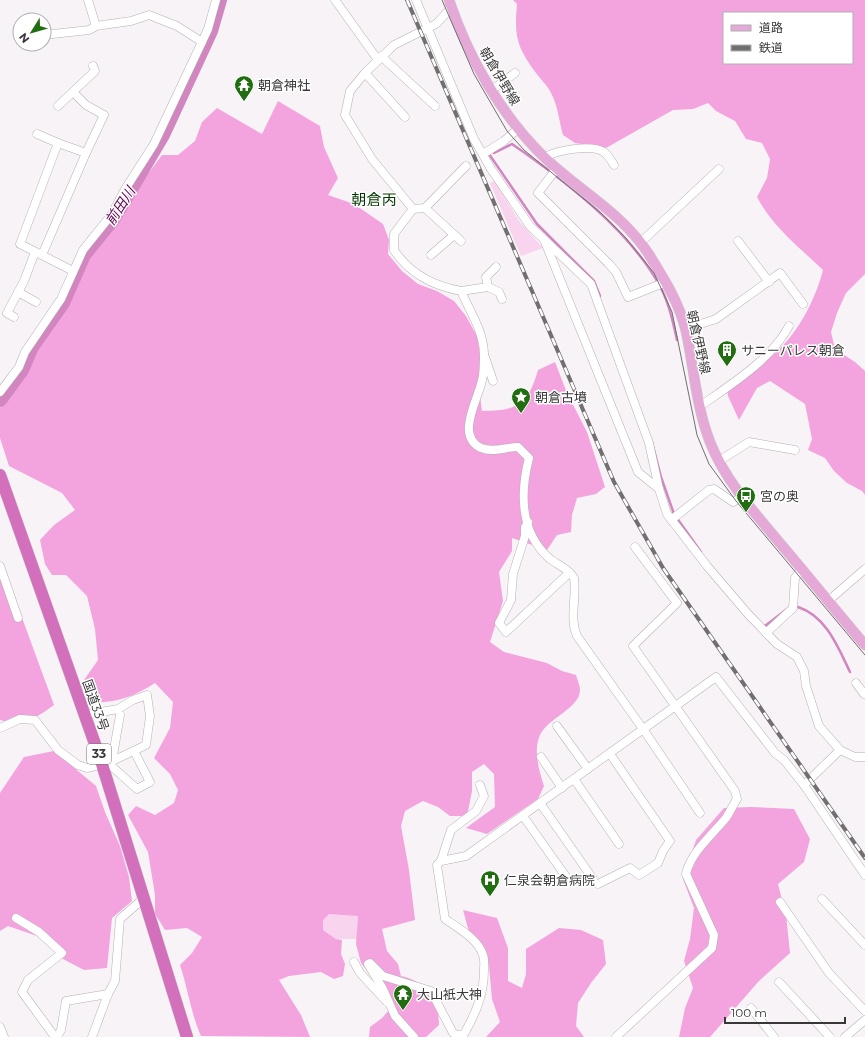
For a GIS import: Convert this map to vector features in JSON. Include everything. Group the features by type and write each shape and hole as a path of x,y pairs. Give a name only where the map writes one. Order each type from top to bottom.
{"highway":[{"name":"国道33号","path":"0,475 84,715 108,763 144,898 187,1037"}],"main road":[{"name":"朝倉伊野線","path":"450,4 468,48 492,90 519,128 557,168 616,215 640,243 666,282 677,304 685,329 698,407 719,461 742,497 865,645"}],"street":[{"path":"88,0 98,26"},
{"path":"92,0 98,26"},
{"path":"0,392 20,367 25,352 61,299 83,250 112,214 124,191 154,144 202,42 212,16 216,0"},
{"path":"335,0 380,58 435,106"},
{"path":"416,0 426,30 474,139 483,154 530,226 591,284 649,443 659,489 667,514 727,591 777,644 799,659 804,671 806,686 819,726 840,750 855,757 865,757"},
{"path":"413,209 372,159 345,115 350,91 365,73 394,45 436,24 450,4"},
{"path":"52,33 89,30 98,26 132,21 149,15 177,26 202,42"},
{"path":"58,106 74,93 95,71 93,66"},
{"path":"365,73 405,117"},
{"path":"492,90 515,73"},
{"path":"14,317 7,313 38,253 104,115 86,105 74,93"},
{"path":"483,154 504,141 519,128"},
{"path":"38,134 86,153"},
{"path":"58,143 20,244 73,271"},
{"path":"545,157 552,153 568,150 597,149 604,152 614,165"},
{"path":"466,166 425,208 413,209 394,234 394,250 403,261 420,276 430,282 461,291 488,287 499,292 502,299"},
{"path":"557,168 538,193 616,272 628,297 666,282"},
{"path":"640,243 719,169"},
{"path":"425,208 461,241"},
{"path":"431,255 454,235"},
{"path":"545,241 638,472 659,489"},
{"path":"738,241 768,282"},
{"path":"488,287 486,277 496,267"},
{"path":"685,329 716,319 780,273 803,304"},
{"path":"461,291 478,325 484,354 493,381"},
{"path":"18,292 36,302"},
{"path":"698,407 770,353 781,341 789,326"},
{"path":"484,354 483,375 469,418 471,436 481,448 490,449 518,447 527,454 529,458 524,476 522,495 528,522 533,539 544,553 570,573 574,578 576,589 572,626 577,636 644,729 700,813"},
{"path":"719,461 749,442 796,450"},
{"path":"671,520 709,490 714,489 733,502 742,497"},
{"path":"528,522 525,527 525,536 513,574 511,600 498,623 506,632 570,573"},
{"path":"616,1037 712,948 714,935 686,874 688,866 694,855 727,816 737,799 735,791 676,705 633,646 677,602 635,547"},
{"path":"0,566 18,618"},
{"path":"766,633 793,608 794,581 802,569"},
{"path":"828,601 865,569"},
{"path":"440,861 466,856 716,677 775,753 784,760 804,786 865,875"},
{"path":"856,683 864,694"},
{"path":"0,728 20,719 35,720 65,757 78,765 88,768 108,763 146,745 150,716 147,695 133,700 118,709 84,715"},
{"path":"108,763 120,715"},
{"path":"557,726 588,769"},
{"path":"804,786 840,750"},
{"path":"108,763 137,789 150,782 134,751"},
{"path":"540,804 595,882 630,868 639,875 658,863 662,851 670,841 610,754"},
{"path":"541,757 562,788"},
{"path":"574,779 619,844"},
{"path":"414,1037 395,1016 383,989 368,964 370,963 383,976 431,991 453,1033 457,1035 464,1034 479,1004 484,982 484,955 468,936 445,919 437,865 440,861 451,830 476,811 484,796 480,785"},
{"path":"523,816 567,878"},
{"path":"92,1037 108,994 115,981 120,919 144,898"},
{"path":"822,899 865,945"},
{"path":"780,902 829,973 865,1011"},
{"path":"16,918 39,932 62,953 28,980 22,992 56,1037 61,1030 66,1001 108,994"},
{"path":"354,962 360,973 390,1006"},
{"path":"779,982 830,1037"},
{"path":"751,1008 774,1037"},
{"path":"845,1037 865,1020"},
{"path":"0,1027 4,1037"}],"shaded area":[{"path":"513,0 865,0 865,274 846,293 837,313 831,332 835,349 855,362 865,371 865,495 862,491 847,483 834,471 825,458 808,450 812,439 805,404 770,381 757,388 739,420 728,396 726,383 769,358 779,350 796,330 810,306 823,270 778,227 763,208 757,197 767,178 770,159 762,143 746,139 735,121 716,111 708,103 693,109 673,110 606,148 575,143 563,135 557,108 551,93 530,64 521,48 518,41 516,15 517,4"},
{"path":"278,101 320,126 324,147 338,178 328,195 354,204 383,224 389,240 388,254 402,271 418,284 437,291 454,301 466,316 478,338 480,357 479,388 482,411 504,410 519,404 530,391 538,370 555,362 567,393 587,432 605,487 596,494 577,498 572,515 571,532 557,535 547,550 512,538 512,551 499,572 503,601 490,642 504,652 547,663 562,671 576,675 580,688 579,696 575,702 550,723 540,735 537,754 544,786 538,799 487,834 466,828 495,807 494,774 484,764 472,772 472,791 467,816 450,816 438,807 423,801 405,811 401,826 409,870 415,920 382,929 387,951 398,964 401,976 417,982 424,987 434,1000 437,1008 439,1025 426,1037 369,1037 370,1027 382,1018 390,1009 381,989 361,963 356,944 358,916 329,914 323,920 323,930 336,939 342,940 341,954 345,964 343,976 334,979 321,972 289,976 279,980 301,1015 310,1037 201,1036 180,965 192,953 202,937 187,928 165,930 155,914 155,895 148,852 128,815 136,806 155,815 174,803 178,790 170,774 154,758 170,728 173,702 155,683 131,696 109,702 90,703 84,680 98,660 95,629 87,596 66,575 52,575 45,564 40,540 54,525 75,510 62,493 9,466 0,438 0,408 24,370 32,350 44,339 72,294 79,274 105,231 162,155 178,155 195,141 202,122 217,108 262,134"},
{"path":"494,181 520,222 543,248 521,256 490,183"},
{"path":"0,580 10,585 54,705 41,714 22,722 8,722 0,720"},
{"path":"54,751 96,786 105,812 120,846 129,877 132,901 112,918 107,968 84,970 63,959 40,937 8,926 0,931 0,793 24,757"},
{"path":"751,807 794,809 810,839 804,862 778,884 786,915 790,953 759,981 710,1037 679,1037 685,1008 693,988 684,961 690,939 694,908 683,879 696,840 724,808"},
{"path":"463,910 497,918 508,948 508,981 522,988 526,974 526,949 559,928 581,930 603,940 606,964 578,1003 576,1026 584,1037 486,1037 500,1022 492,999 489,966 482,946 469,932"},
{"path":"340,913 358,916 357,939 336,939 323,930 323,920 329,914"}],"waterway":[{"name":"前田川","path":"0,400 22,370 32,347 63,303 84,255 114,218 163,135 211,31 220,0"},
{"path":"494,153 512,144 574,190 614,227 648,267 661,288 669,307 677,340"},
{"path":"489,154 537,224 594,281 600,296"},
{"path":"652,442 661,477 674,514 701,552"},
{"path":"763,625 765,626 791,606"},
{"path":"798,607 808,611 824,625 836,643 850,672"}],"tram line":[{"path":"442,0 474,74 507,131 524,150 601,213 625,237 654,273 672,312 697,435 709,464 736,501 865,655"}],"railway":[{"path":"407,0 614,482 663,568 865,858"}],"place":[{"name":"朝倉神社","path":"244,102"},
{"name":"サニーパレス朝倉","path":"727,367"},
{"name":"朝倉古墳","path":"521,414"},
{"name":"宮の奥","path":"746,513"},
{"name":"仁泉会朝倉病院","path":"490,897"},
{"name":"大山衹大神","path":"403,1011"}],"district":[{"name":"朝倉丙","path":"374,200"}]}
